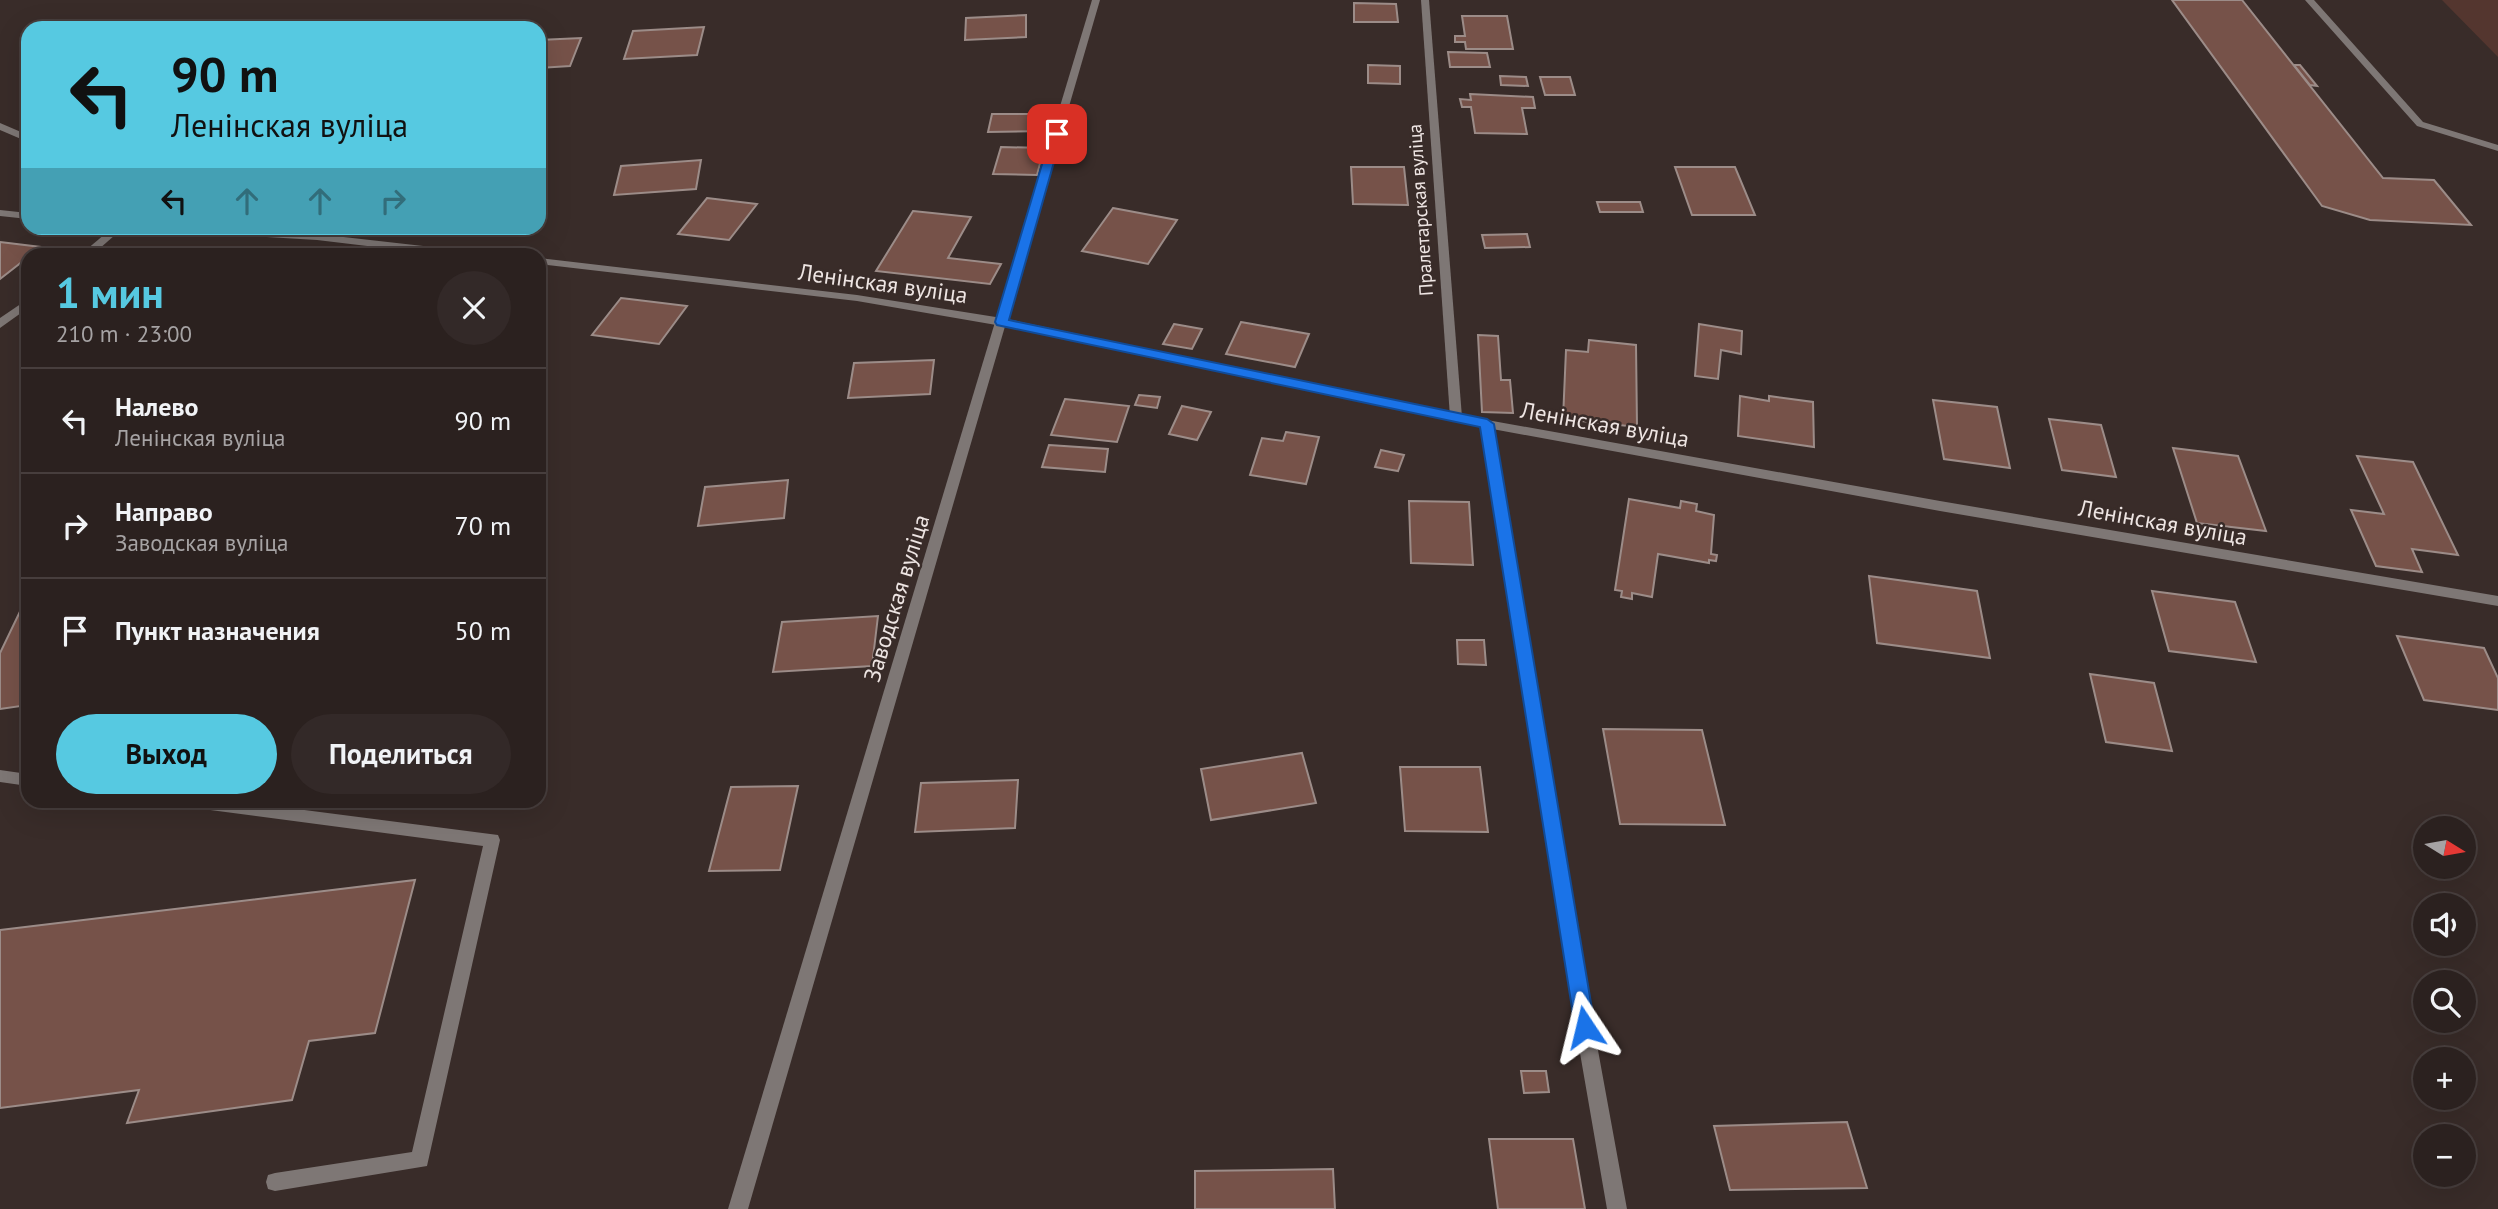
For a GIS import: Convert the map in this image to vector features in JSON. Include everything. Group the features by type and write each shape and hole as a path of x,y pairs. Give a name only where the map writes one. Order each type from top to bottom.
{"street":[{"name":"Заводская вуліца","path":"738,1209 1096,0"},
{"name":"Пралетарская вуліца","path":"1425,0 1456,417"},
{"path":"2309,0 2420,124 2498,148"},
{"path":"0,126 21,136"},
{"path":"0,214 21,214"},
{"path":"94,248 110,235"},
{"path":"286,235 414,248"},
{"name":"Ленінская вуліца","path":"546,262 857,298 1002,322 1487,424 1940,506 2498,601"},
{"path":"0,324 21,308"},
{"path":"1487,424 1578,988 1617,1209"},
{"path":"0,776 21,779"},
{"path":"243,808 492,839 420,1160 275,1182"}],"shaded area":[{"path":"2442,0 2498,0 2498,57"}],"building":[{"path":"2172,0 2242,0 2383,178 2434,180 2471,225 2370,220 2322,206"},
{"path":"1354,3 1396,4 1398,22 1354,22"},
{"path":"1026,15 1026,37 965,40 966,18"},
{"path":"1462,16 1507,16 1513,49 1466,49 1465,42 1455,42 1455,36 1465,36"},
{"path":"704,27 697,55 624,59 633,31"},
{"path":"581,38 570,66 546,68 546,40"},
{"path":"1448,52 1487,53 1490,67 1450,67"},
{"path":"1368,65 1400,66 1400,84 1368,83"},
{"path":"2294,65 2300,65 2317,86 2310,85"},
{"path":"1500,76 1526,77 1528,86 1501,85"},
{"path":"1540,77 1570,77 1575,95 1545,95"},
{"path":"1470,94 1533,97 1535,108 1522,108 1527,134 1475,133 1471,107 1462,107 1460,99 1471,100"},
{"path":"992,114 1048,114 1046,131 988,132"},
{"path":"1001,147 1044,148 1037,175 993,174"},
{"path":"701,160 696,189 614,195 621,166"},
{"path":"1351,167 1404,167 1408,205 1353,204"},
{"path":"1675,167 1735,167 1755,215 1692,215"},
{"path":"707,198 757,204 729,240 678,234"},
{"path":"1597,202 1640,202 1643,212 1600,212"},
{"path":"1113,208 1177,220 1148,264 1082,251"},
{"path":"913,211 971,217 948,258 1001,264 990,284 876,271"},
{"path":"1527,234 1530,247 1485,248 1482,235"},
{"path":"0,242 41,247 21,248 21,263 0,279"},
{"path":"621,298 687,306 659,344 592,335"},
{"path":"1241,322 1309,334 1295,367 1226,354"},
{"path":"1174,324 1202,329 1192,349 1163,344"},
{"path":"1699,324 1742,331 1741,354 1721,350 1718,379 1695,376"},
{"path":"1478,335 1498,336 1501,380 1510,380 1513,413 1482,412"},
{"path":"1589,340 1636,345 1637,427 1563,419 1566,350 1588,352"},
{"path":"934,360 930,394 848,398 854,363"},
{"path":"1139,395 1160,397 1157,408 1135,405"},
{"path":"1740,396 1769,401 1769,396 1813,402 1814,447 1738,436"},
{"path":"1065,399 1129,406 1117,442 1051,435"},
{"path":"1933,400 1997,407 2010,468 1944,459"},
{"path":"1182,406 1211,412 1197,440 1169,434"},
{"path":"2049,419 2101,425 2116,477 2062,470"},
{"path":"1286,432 1319,437 1306,484 1250,475 1262,438 1283,441"},
{"path":"1049,445 1108,449 1105,472 1042,467"},
{"path":"2173,448 2238,456 2266,531 2197,523"},
{"path":"1381,450 1404,455 1398,471 1375,467"},
{"path":"2357,456 2413,462 2458,555 2412,549 2422,572 2376,566 2351,510 2384,514"},
{"path":"788,480 784,518 698,526 705,487"},
{"path":"1629,499 1680,508 1681,501 1697,504 1696,511 1714,515 1711,554 1717,555 1716,561 1709,560 1709,563 1658,554 1652,597 1632,593 1632,599 1621,597 1622,591 1615,590"},
{"path":"1409,501 1469,502 1473,565 1411,563"},
{"path":"1869,576 1977,591 1990,658 1877,643"},
{"path":"2152,591 2235,602 2256,662 2169,651"},
{"path":"21,609 21,706 0,709 0,653"},
{"path":"878,616 872,666 773,672 782,622"},
{"path":"2397,636 2484,648 2498,678 2498,710 2424,700"},
{"path":"1457,640 1484,640 1486,665 1458,664"},
{"path":"2090,674 2154,683 2172,751 2106,742"},
{"path":"1603,729 1702,730 1725,825 1620,824"},
{"path":"1302,753 1316,803 1211,820 1201,769"},
{"path":"1400,767 1480,767 1488,832 1405,831"},
{"path":"1018,780 1015,828 915,832 921,783"},
{"path":"798,786 780,870 709,871 731,787"},
{"path":"415,880 375,1033 309,1041 292,1100 127,1123 139,1090 0,1108 0,930"},
{"path":"1521,1071 1546,1071 1549,1092 1524,1093"},
{"path":"1847,1122 1867,1188 1730,1190 1714,1126"},
{"path":"1489,1139 1573,1139 1585,1209 1498,1209"},
{"path":"1333,1169 1335,1209 1195,1209 1195,1171"}],"route":[{"path":"1057,134 1002,322 1487,424 1585,1027"}]}
